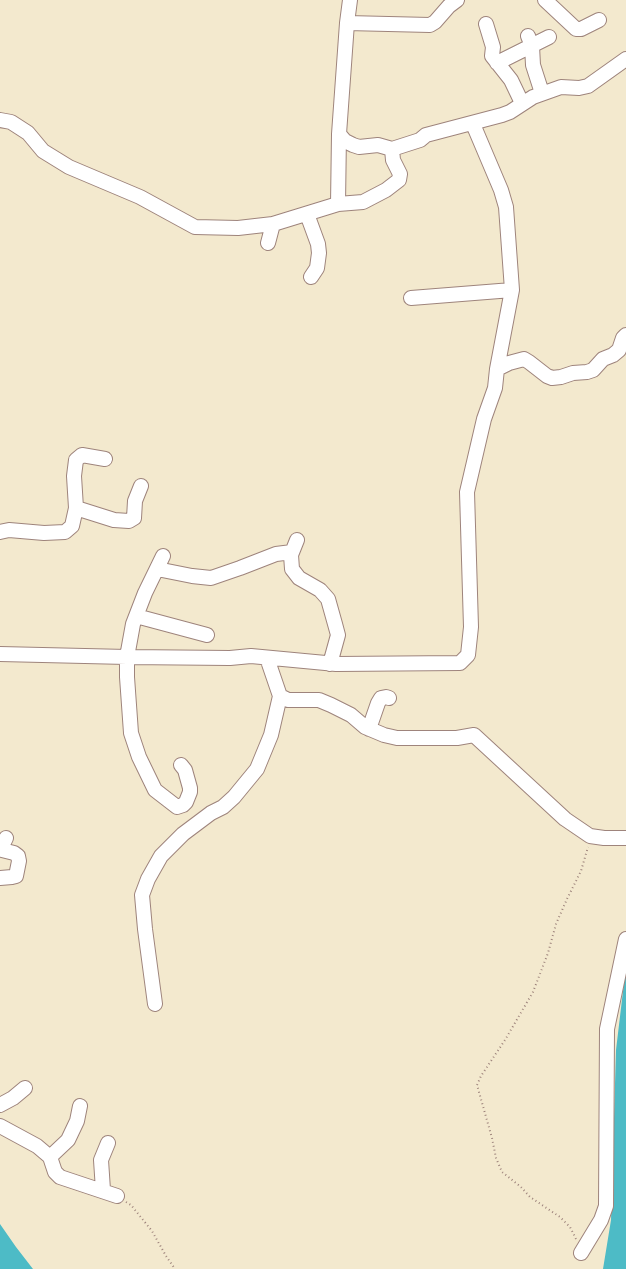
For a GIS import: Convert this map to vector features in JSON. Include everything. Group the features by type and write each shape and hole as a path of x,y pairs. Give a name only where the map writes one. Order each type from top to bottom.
{"street":[{"path":"338,204 339,134 350,0"},
{"path":"347,23 430,25 457,0"},
{"path":"545,0 576,29 581,29 599,20"},
{"path":"486,24 493,47 492,56 511,80 522,103"},
{"path":"497,63 530,41 549,37"},
{"path":"530,41 533,65 542,93"},
{"path":"339,134 346,141 359,147 378,145 392,149 420,140 426,135 474,124 502,115 533,97 560,87 579,88 588,86 626,60"},
{"path":"0,120 11,122 28,133 43,151 69,167 140,197 195,227 238,228 274,224 338,204 363,202 386,190 399,180 400,174 393,160 392,149"},
{"path":"0,654 230,658 251,656 330,664 460,663 468,655 471,627 467,492 484,419 495,388 497,369 512,290 506,207 501,190 474,124"},
{"path":"307,214 318,244 319,253 317,268 311,277"},
{"path":"268,243 274,224"},
{"path":"411,298 512,290"},
{"path":"497,369 509,363 524,359 530,362 546,376 552,378 573,373 587,372 593,370 603,359 613,355 619,350 623,338 626,335"},
{"path":"0,532 9,530 44,533 65,532 72,526 76,508 74,476 76,460 82,455 105,460"},
{"path":"76,508 114,520 129,521 134,518 135,500 141,486"},
{"path":"157,570 210,578 240,568 295,546 291,555 292,569 298,578 320,590 328,599 338,635 330,664"},
{"path":"163,556 145,593 133,624 127,657 131,733 139,758 156,790 177,807 186,802 190,792 185,770 181,765"},
{"path":"136,616 207,635"},
{"path":"155,1004 142,895 148,879 161,856 183,834 211,813 223,807 234,797 257,769 271,735 280,696 267,658"},
{"path":"280,696 288,700 319,700 351,716 365,728 398,738 457,738 474,735 565,819 590,836 604,838 626,838"},
{"path":"369,729 381,698 386,696 389,698"},
{"path":"0,878 12,878 16,876 19,861 18,856 14,853 2,850 1,848 6,838"},
{"path":"581,1253 601,1220 606,1206 607,1029 626,939"},
{"path":"0,1104 13,1098 24,1088"},
{"path":"50,1157 68,1140 77,1121 80,1106"},
{"path":"0,1126 37,1146 50,1157 55,1172 60,1177 103,1190 117,1196"},
{"path":"103,1190 101,1160 108,1143"}],"path":[{"path":"581,1253 576,1238 570,1227 530,1197 520,1186 502,1172 496,1158 478,1085 481,1076 505,1040 533,992 548,953 556,924 581,872 590,836"},
{"path":"117,1196 131,1205 148,1226 175,1269"}],"water":[{"path":"626,966 626,1269 603,1269 611,1220 616,1050"},
{"path":"0,1224 16,1247 33,1269 0,1269"}]}
